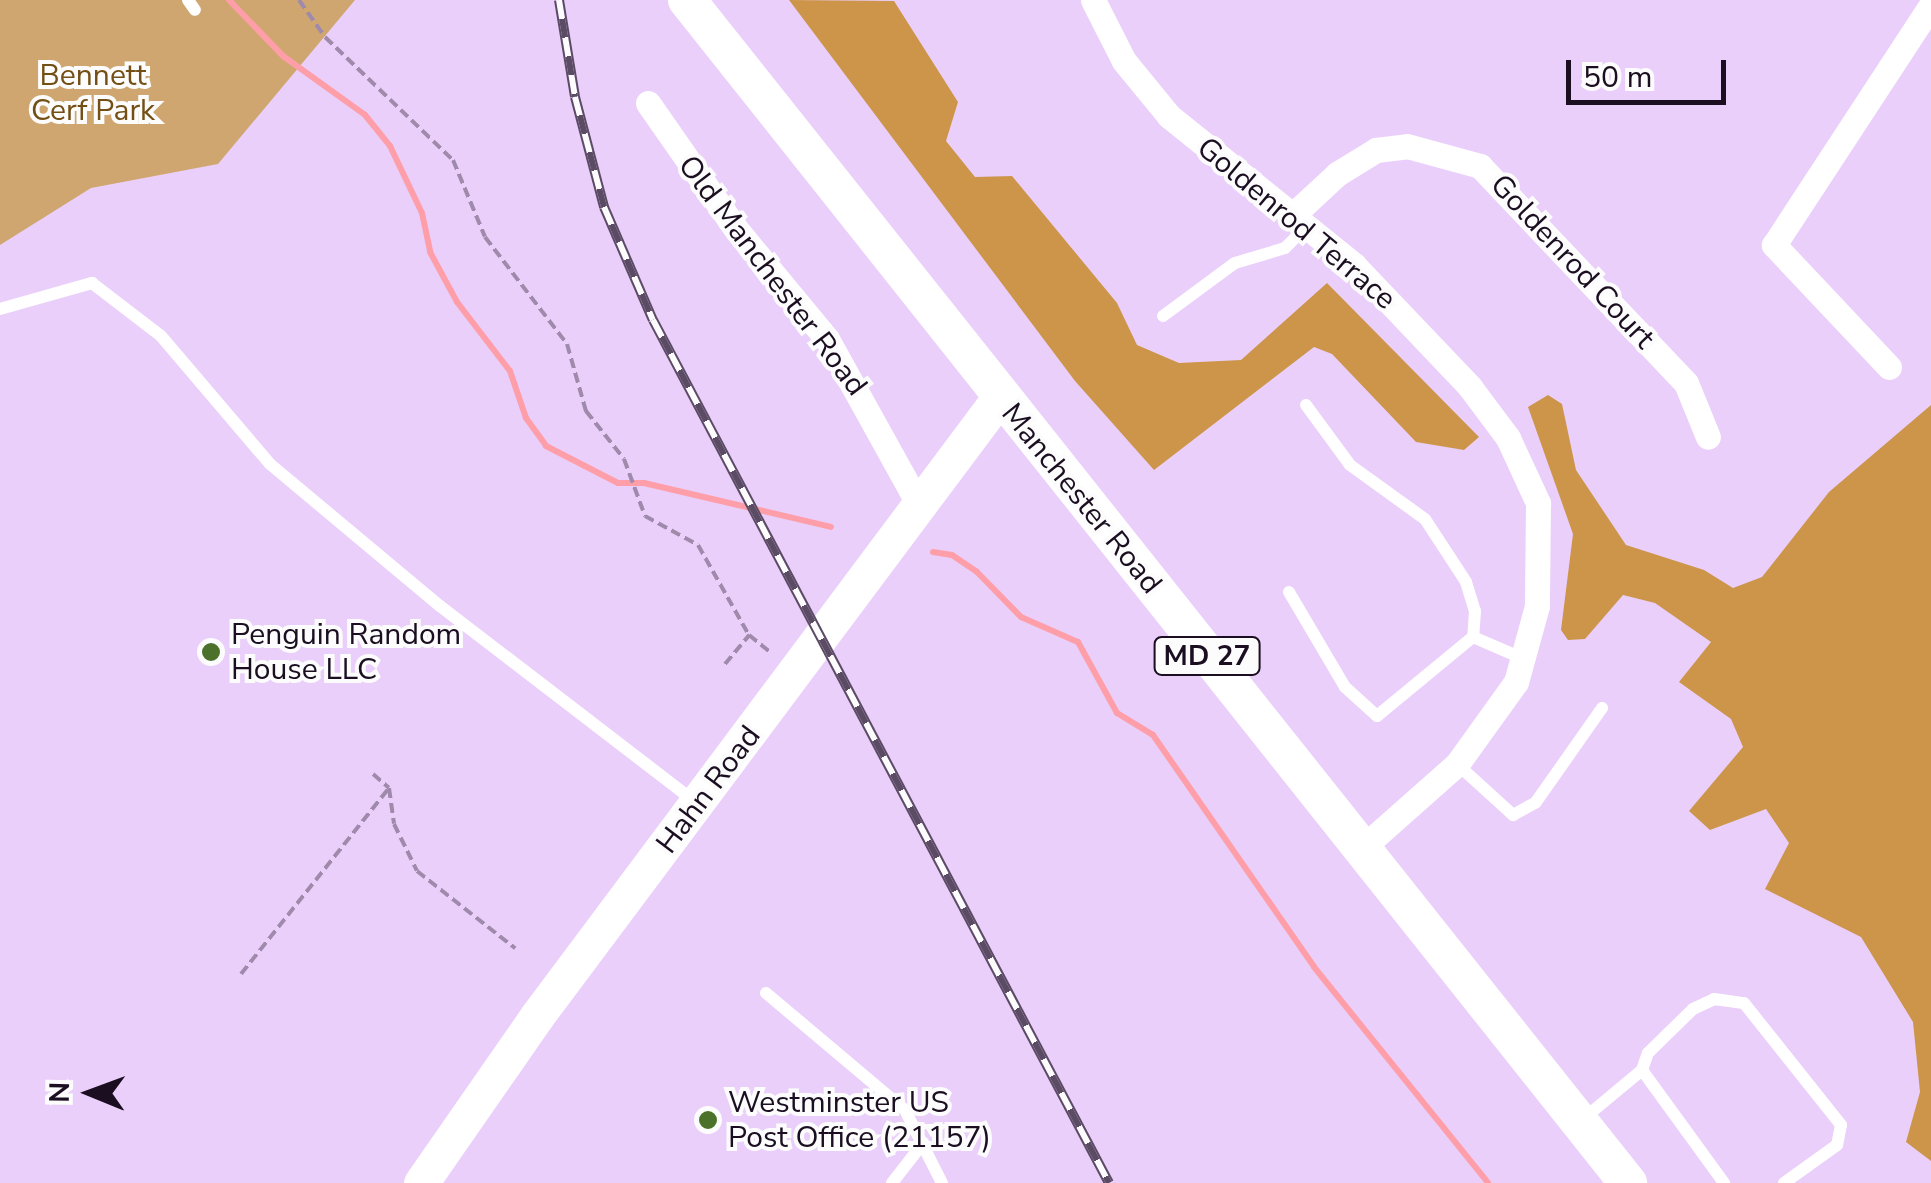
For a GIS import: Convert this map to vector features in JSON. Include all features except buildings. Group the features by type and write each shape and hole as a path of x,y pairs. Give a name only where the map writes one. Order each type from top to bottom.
{"main road":[{"name":"Manchester Road","path":"687,0 999,398 1628,1183"},
{"name":"Hahn Road","path":"422,1183 537,1016 999,398"}],"street":[{"name":"Goldenrod Terrace","path":"1094,0 1148,94 1200,144 1354,264 1470,387 1529,478 1542,538 1524,660 1487,728 1457,764 1362,848"},
{"path":"1889,368 1774,245 1931,4"},
{"name":"Old Manchester Road","path":"648,103 736,229 827,339 919,505"},
{"name":"Goldenrod Court","path":"1301,220 1338,174 1376,150 1408,146 1480,166 1686,384 1708,437"}],"lane":[{"path":"1163,316 1235,263 1285,248 1301,220"},
{"path":"0,309 92,283 161,336 270,464 698,805"},
{"path":"1289,592 1345,687 1377,716 1472,636 1475,611 1466,582 1425,519 1350,465 1306,405"},
{"path":"1472,636 1524,660"},
{"path":"1457,764 1513,815 1536,802 1602,708"},
{"path":"766,993 905,1110 942,1183"},
{"path":"1579,1122 1642,1070 1648,1053 1693,1009 1714,999 1744,1003 1842,1125 1837,1145 1784,1183"},
{"path":"1642,1070 1724,1183"},
{"path":"892,1183 923,1143"}],"path":[{"path":"299,0 325,36 453,160 485,236 546,309 566,344 586,411 624,460 645,516 698,545 748,635 795,673"},
{"path":"725,664 748,635"},
{"path":"372,774 389,788 394,824 417,871 515,948"},
{"path":"241,974 389,788"}],"green space":[{"name":"Bennett Cerf Park","path":"0,0 355,0 218,164 91,188 0,245"}],"shaded area":[{"path":"789,0 894,1 958,102 946,141 975,177 1012,176 1117,303 1137,345 1179,363 1241,360 1327,283 1479,437 1464,450 1416,442 1332,354 1314,347 1154,470 1075,381"},
{"path":"1548,395 1562,404 1576,470 1626,545 1704,570 1733,588 1762,577 1829,492 1931,405 1931,1161 1906,1142 1920,1092 1913,1022 1861,937 1765,889 1789,843 1766,809 1710,830 1689,811 1743,747 1731,719 1679,682 1711,642 1655,603 1623,595 1585,639 1568,640 1561,630 1573,534 1528,407"}],"waterway":[{"path":"229,0 283,56 365,115 390,146 422,213 430,252 457,302 510,371 526,418 546,446 618,483 644,483 831,527"},
{"path":"933,552 952,555 977,572 1021,617 1078,642 1117,713 1153,735 1314,967 1488,1183"}],"railway":[{"path":"559,0 575,97 604,207 653,320 1109,1183"}],"place":[{"name":"Penguin Random House LLC","path":"211,652"},
{"name":"Westminster US Post Office (21157)","path":"708,1120"}]}
